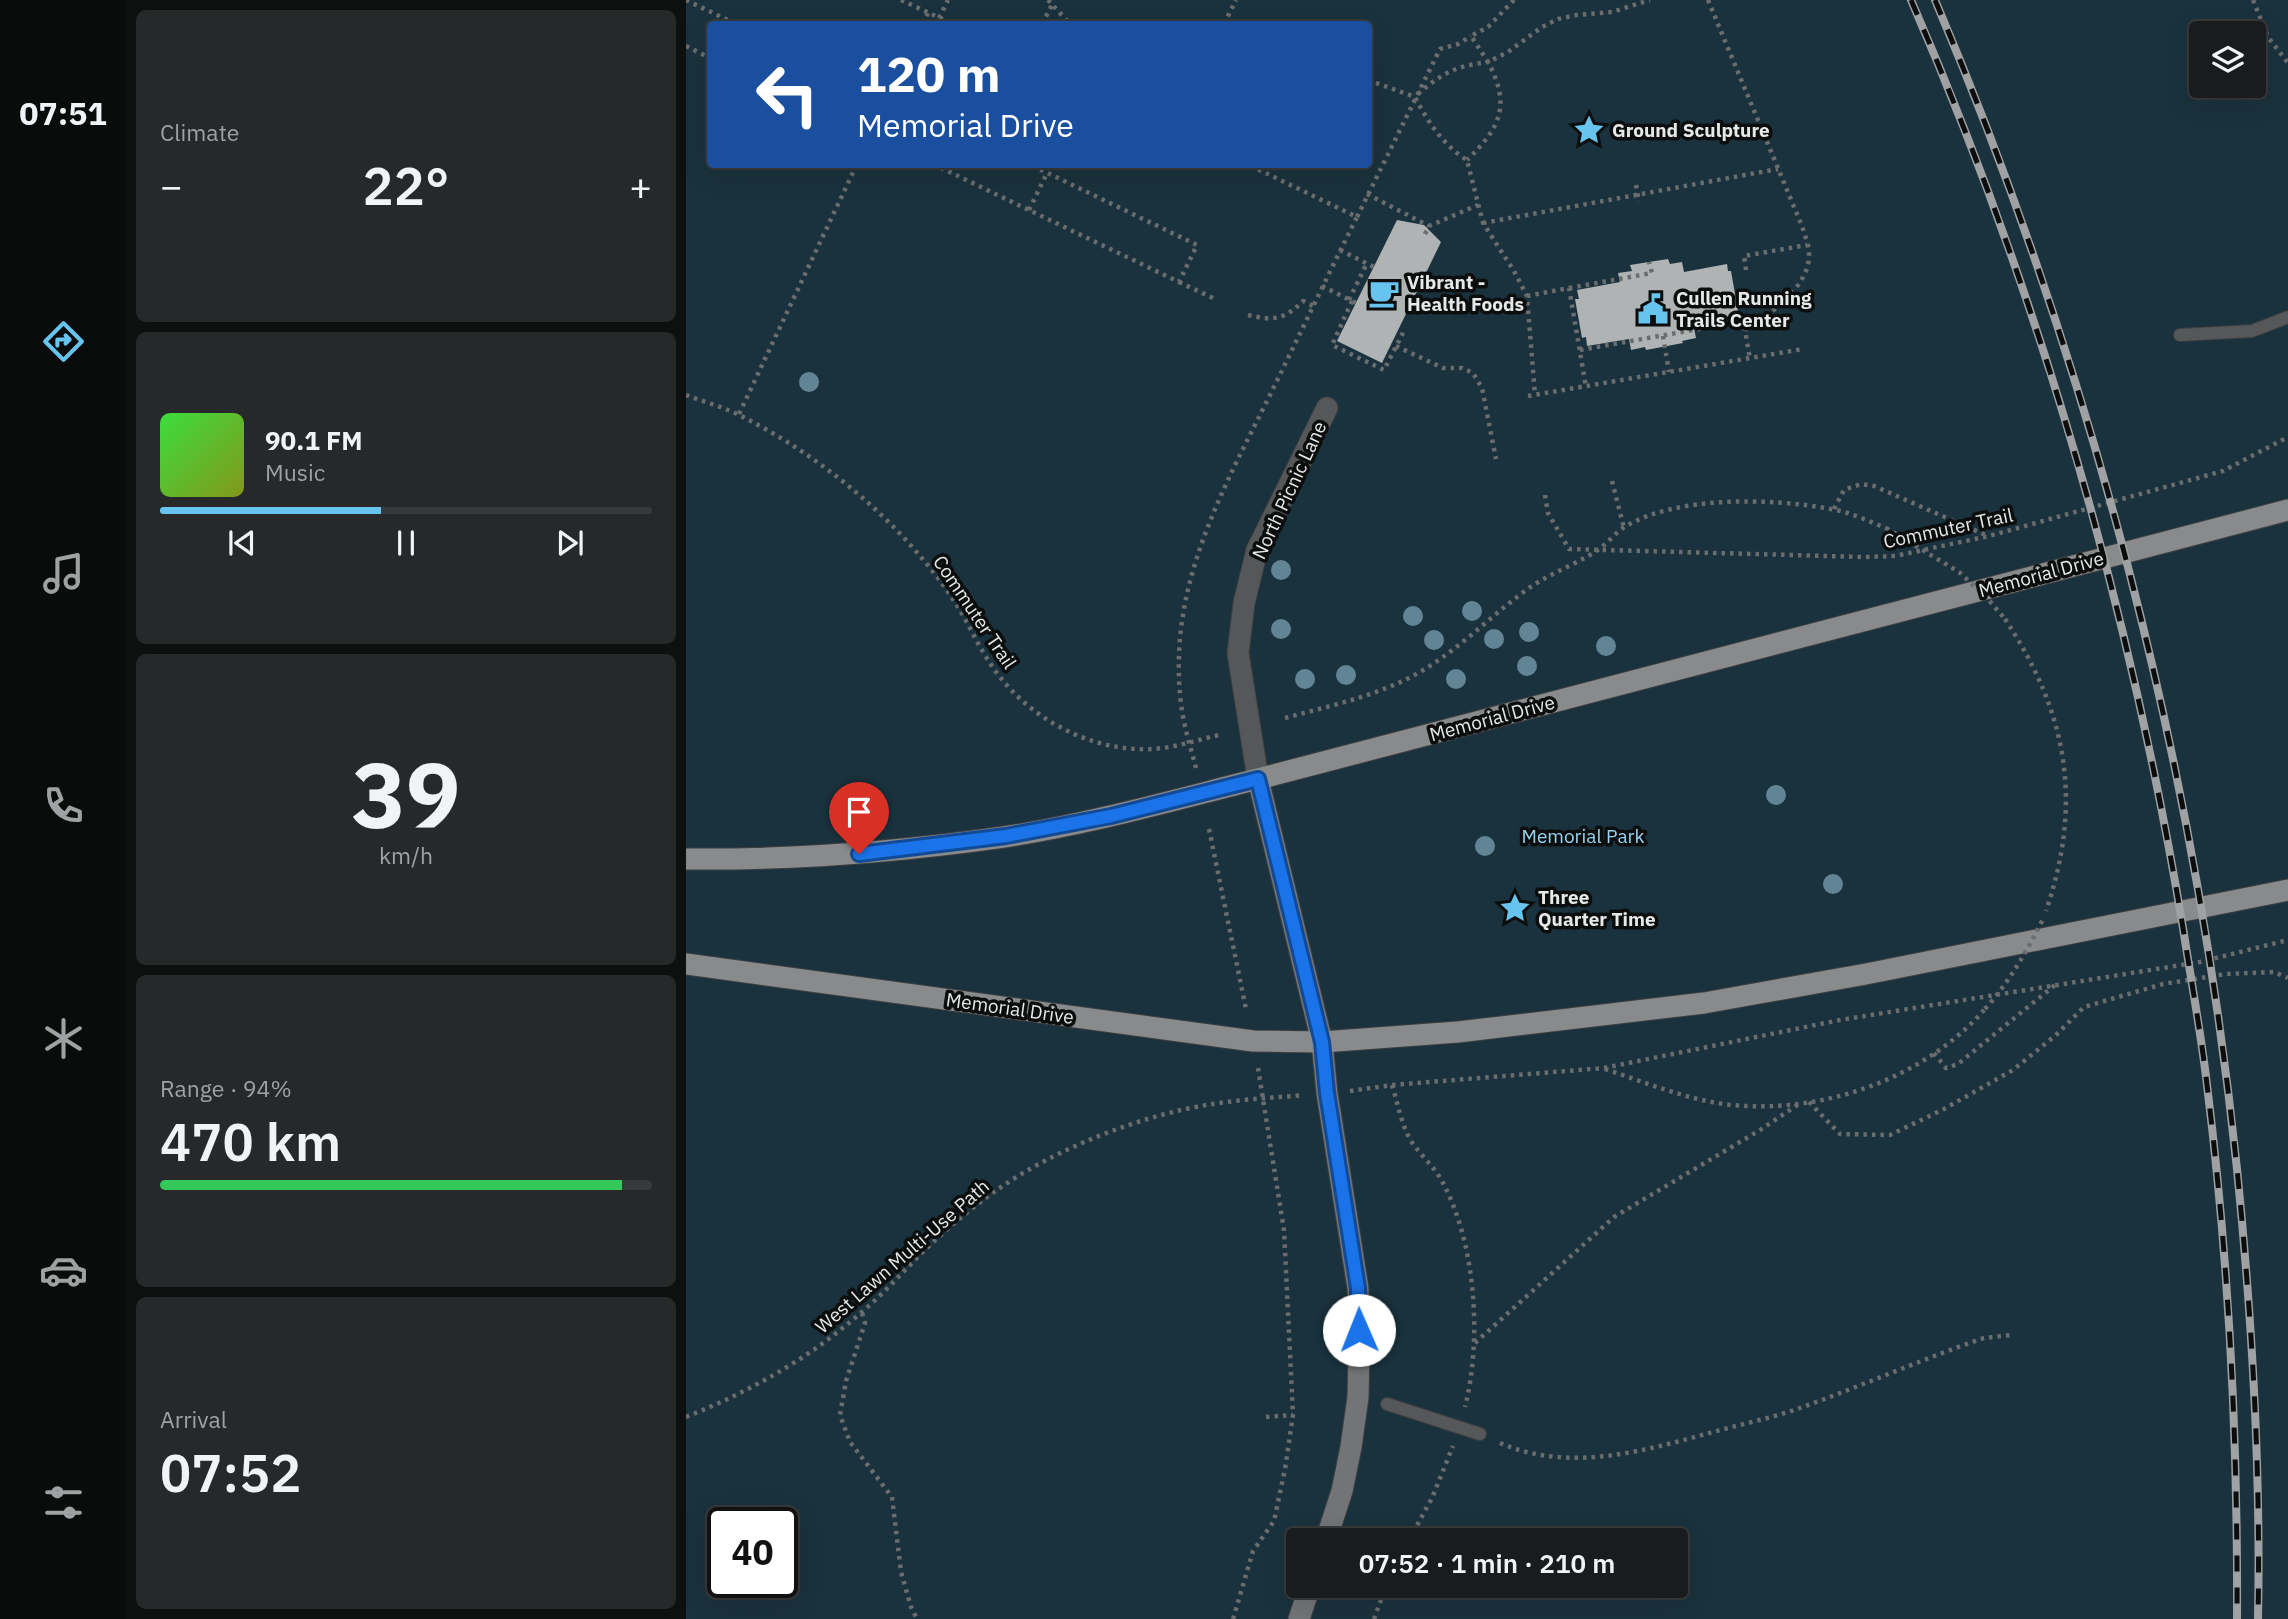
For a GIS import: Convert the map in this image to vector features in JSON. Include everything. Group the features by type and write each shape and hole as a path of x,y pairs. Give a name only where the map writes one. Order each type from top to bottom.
{"main road":[{"name":"Memorial Drive","path":"686,859 859,854 1006,836 1111,816 2284,511"},
{"name":"Memorial Drive","path":"686,964 1253,1041 1322,1042 1458,1032 1704,1003 2288,890"}],"street":[{"name":"North Picnic Lane","path":"1258,779 1238,653 1244,603 1257,550 1327,408"},
{"path":"1258,779 1322,1042 1327,1093 1358,1288 1358,1397 1342,1492 1330,1528"},
{"path":"1299,1619 1306,1598"}],"lane":[{"path":"2180,335 2252,331 2288,317"},
{"path":"1387,1404 1480,1434"}],"path":[{"path":"686,0 728,21"},
{"path":"901,0 946,21"},
{"path":"939,18 948,0"},
{"path":"1226,21 1236,0"},
{"path":"1196,769 1182,711 1180,641 1188,585 1203,535 1322,286 1440,49 1458,44 1488,27 1514,0"},
{"path":"1415,97 1437,77 1454,68 1488,62 1559,19 1612,12 1650,0"},
{"path":"1708,0 1802,226 1809,261 1805,274 1782,302 1745,330 1750,359"},
{"path":"2253,0 2269,37 2288,63"},
{"path":"1043,21 1050,3 1067,21"},
{"path":"924,21 928,13"},
{"path":"1467,160 1491,133 1499,116 1502,97 1497,78 1471,36"},
{"path":"686,46 707,56"},
{"path":"1372,81 1415,97 1422,112 1443,139 1467,160 1483,223 1527,296 1531,396 1803,349"},
{"path":"739,414 855,168"},
{"path":"941,168 1213,298"},
{"path":"1037,168 1197,245 1179,282"},
{"path":"1255,168 1357,217"},
{"path":"1483,223 1779,169"},
{"path":"1029,210 1047,173"},
{"path":"1698,175 1700,183"},
{"path":"1636,185 1639,202"},
{"path":"1367,194 1429,226"},
{"path":"1574,196 1576,206"},
{"path":"1425,234 1429,226 1478,205"},
{"path":"1746,270 1744,256 1807,245"},
{"path":"1340,250 1374,267"},
{"path":"1527,296 1651,273 1649,262"},
{"path":"1367,263 1332,345 1384,370 1404,331"},
{"path":"1322,286 1352,301"},
{"path":"1569,288 1586,387"},
{"path":"1248,315 1271,320 1293,311 1303,301 1313,306"},
{"path":"1580,350 1765,317"},
{"path":"1663,336 1669,372"},
{"path":"1396,346 1434,365 1462,368 1477,377 1482,388 1496,459"},
{"name":"Commuter Trail","path":"686,395 739,414 783,440 821,466 892,527 941,583 990,663 1027,706 1070,732 1103,744 1148,749 1219,735"},
{"name":"Commuter Trail","path":"1545,495 1548,513 1569,550 1895,556 1989,536 2223,471 2288,437"},
{"path":"1612,481 1624,528"},
{"path":"1834,509 1844,490 1861,484 1874,486 1989,536"},
{"path":"1597,551 1624,528 1659,513 1706,503 1758,500 1834,509 1886,528 1959,572 2005,620 2036,672 2050,706 2065,771 2067,798 2065,834 2059,867 2044,917 2020,963 2005,986 1971,1025 1907,1070 1869,1087 1809,1102 1766,1106 1724,1104 1684,1095 1604,1068"},
{"name":"Commuter Trail","path":"1285,718 1373,694 1424,670 1479,631 1497,612 1529,588 1597,551"},
{"path":"1209,829 1246,1009"},
{"path":"1368,1089 1604,1068 1840,1020 2200,962 2288,940"},
{"path":"1809,1102 1840,1134 1890,1135 1944,1109 2013,1070 2056,1035 2084,1007 2163,984 2226,974 2274,972 2288,978"},
{"path":"1934,1053 1946,1068 1958,1064 2056,984"},
{"path":"1233,1619 1253,1551 1274,1521 1293,1415 1284,1230 1258,1068"},
{"path":"1392,1085 1412,1142 1442,1181 1453,1203 1471,1279 1475,1343 1468,1398 1461,1426 1432,1498 1416,1528"},
{"name":"West Lawn Multi-Use Path","path":"686,1417 733,1398 813,1352 862,1313 942,1234 975,1206 1044,1162 1090,1140 1177,1111 1213,1104 1295,1096"},
{"path":"1475,1343 1614,1217 1801,1103"},
{"path":"862,1313 865,1323 846,1381 840,1415 850,1442 892,1497 901,1572 917,1619"},
{"path":"1480,1434 1516,1450 1550,1457 1598,1458 1651,1449 1798,1409 1984,1338 2011,1335"},
{"path":"1266,1417 1293,1415"},
{"path":"1374,1619 1382,1598"}],"green space":[{"name":"Memorial Park","path":"686,0 2288,0 2288,1619 686,1619"}],"building":[{"path":"1397,220 1424,225 1441,242 1382,363 1337,341"},
{"name":"Cullen Running Trails Center","path":"1668,259 1670,264 1682,262 1684,272 1727,264 1728,271 1731,271 1738,311 1734,311 1736,321 1694,328 1696,338 1646,350 1645,347 1631,350 1629,339 1587,346 1586,337 1582,338 1575,299 1579,299 1577,290 1620,282 1618,273 1632,271 1630,265"}],"railway":[{"path":"1911,0 1958,112 2000,225 2076,456 2108,572 2161,809 2202,1046 2215,1151 2231,1352 2237,1619"},
{"path":"1935,0 1992,141 2043,283 2089,427 2130,573 2165,720 2194,869 2218,1018 2237,1169 2257,1450 2258,1619"}],"place":[{"name":"Ground Sculpture","path":"1589,130"},
{"name":"Vibrant - Health Foods","path":"1384,293"},
{"name":"Cullen Running Trails Center","path":"1653,309"},
{"name":"Three Quarter Time","path":"1515,908"}],"route":[{"path":"859,854 1006,836 1111,816 1258,779 1322,1042 1327,1093 1358,1288 1359,1330"}]}
